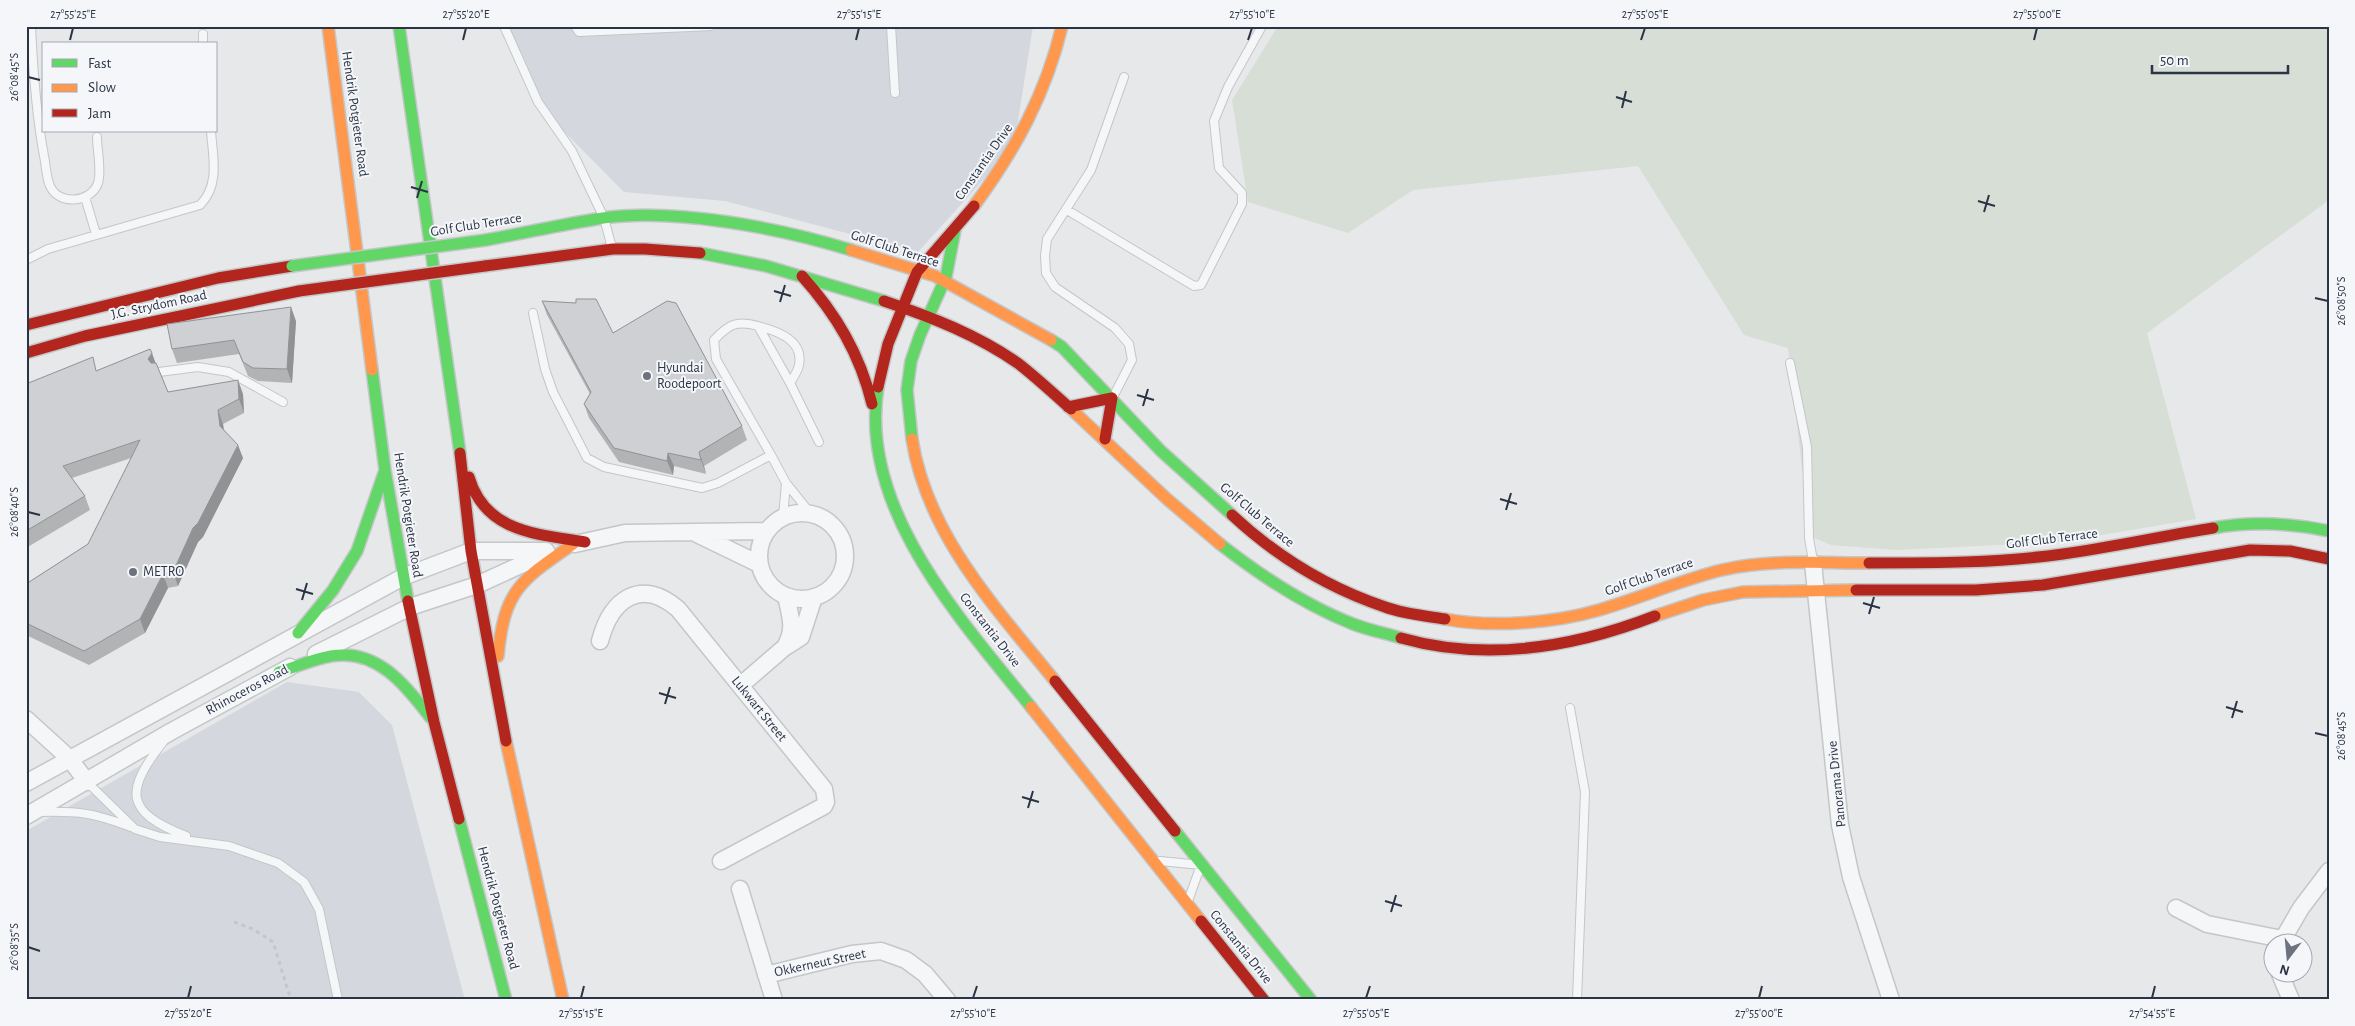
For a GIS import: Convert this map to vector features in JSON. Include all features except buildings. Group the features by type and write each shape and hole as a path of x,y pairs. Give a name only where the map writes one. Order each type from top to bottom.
{"street":[{"name":"Hendrik Potgieter Road","path":"328,26 385,470 403,577 434,722 506,1000"},
{"path":"399,26 441,334 459,448 471,551 496,696 563,1000"},
{"name":"Constantia Drive","path":"1062,26 1058,52 1043,97 1019,141 956,229 918,271 902,307 882,363 873,407 877,452 886,488 900,522 914,548 953,608 1264,1000"},
{"name":"Golf Club Terrace","path":"292,266 486,240 604,218 657,217 709,220 756,227 841,247 945,281 1029,326 1062,347 1161,451 1246,528 1283,557 1341,590 1387,608 1449,620 1481,623 1560,620 1600,610 1638,595 1722,570 1764,563 1951,563 2004,560 2062,554 2253,522 2296,524 2329,531"},
{"name":"Constantia Drive","path":"956,229 945,281 926,315 912,353 907,387 908,415 922,476 941,528 979,585 1201,865 1312,1000"},
{"path":"612,249 667,250 754,261 926,315 988,343 1008,355 1105,439 1132,467 1230,554 1277,588 1329,615 1361,627 1407,640 1484,649 1536,647 1594,638 1717,596 1774,589 1972,590 2063,582 2251,550 2291,551 2329,559"},
{"name":"J.G. Strydom Road","path":"26,353 85,336 299,291 612,249"},
{"name":"J.G. Strydom Road","path":"26,325 209,280 292,266"},
{"path":"802,276 831,309 858,359 873,407"},
{"path":"1068,407 1112,398 1105,439"},
{"path":"459,448 475,497 500,521 580,543"},
{"path":"298,633 333,590 357,551 385,470"},
{"path":"796,513 811,514 824,519 835,528 842,540 845,554 843,569 837,581 827,591 814,597 800,599 786,596 769,583 759,564 759,550 767,531 783,517 796,513"},
{"path":"471,551 550,551 625,533 767,531"},
{"path":"692,532 759,564"},
{"path":"496,696 500,631 506,604 529,574 580,543"},
{"name":"Rhinoceros Road","path":"26,783 403,577 471,551"},
{"name":"Rhinoceros Road","path":"30,814 172,731 280,672 410,607 477,585 550,551"},
{"name":"Panorama Drive","path":"1813,563 1840,825 1851,877 1890,1000"},
{"name":"Lukwart Street","path":"600,641 604,627 612,612 629,596 646,593 658,596 678,609 824,789 826,802 824,806 721,862"},
{"path":"785,647 792,633 786,596"},
{"path":"741,685 785,647 794,644 801,637 814,597"},
{"path":"280,672 332,656 362,656 375,661 404,683 434,722"},
{"path":"26,719 69,758 87,782"},
{"path":"2285,934 2301,908 2329,871"},
{"path":"740,889 774,1000"},
{"path":"2176,908 2207,924 2262,937"},
{"name":"Okkerneut Street","path":"766,975 852,954 881,951 906,960 925,974 947,1000"},
{"path":"2284,984 2291,1000"}],"lane":[{"path":"31,26 39,127 50,185 56,195 64,200 85,197 93,192 98,182 96,138"},
{"path":"504,26 538,102 572,151 604,218 612,249"},
{"path":"576,26 579,32 711,26"},
{"path":"891,26 895,93"},
{"path":"1067,210 1194,286 1201,285 1242,204 1242,193 1219,168 1214,121 1228,88 1262,26"},
{"path":"202,34 203,42"},
{"path":"1112,398 1132,360 1129,344 1115,328 1055,287 1046,273 1045,256 1047,239 1067,210 1095,162 1124,77"},
{"path":"26,260 48,249 200,205 208,197 214,175 211,132"},
{"path":"85,197 96,234"},
{"path":"533,313 545,369 553,392 590,461 604,467 702,488 718,483 771,454"},
{"path":"790,383 799,365 797,350 789,337 745,322 726,326 714,340 716,359 786,483 811,514"},
{"path":"758,326 790,383 819,442"},
{"path":"1790,363 1808,447 1809,538 1813,563"},
{"path":"159,372 198,367 229,372 283,402"},
{"path":"783,517 786,483"},
{"path":"1570,708 1585,792 1577,1000"},
{"path":"172,731 144,767 139,777 137,796 139,805 153,820 163,827 194,839"},
{"path":"87,782 135,829"},
{"path":"30,814 76,811 98,815 160,837 194,839 229,846 278,863 304,882 319,910 338,1000"},
{"path":"1151,859 1176,864 1201,865 1187,904"}],"path":[{"path":"234,922 253,929 273,942 291,1000"}],"shaded area":[{"path":"507,26 1033,26 1014,146 918,252 725,201 624,192 537,104"},
{"path":"1278,26 2329,26 2329,200 2147,333 2196,519 2060,542 1897,550 1831,545 1810,536 1788,348 1744,335 1638,166 1413,190 1348,233 1248,202 1232,100"},
{"path":"287,682 359,692 392,725 465,1000 26,1000 26,831"}],"traffic: fast":[{"path":"399,26 460,453"},
{"path":"486,240 603,218 663,216 728,222 793,234 851,250"},
{"path":"912,439 907,390 911,361 920,335 946,277 955,230"},
{"path":"292,266 486,240"},
{"path":"700,253 766,266 884,301"},
{"path":"1051,340 1062,347 1161,451 1232,515"},
{"path":"372,370 385,470 408,601"},
{"path":"878,387 876,432 884,476 899,518 921,560 947,599 1031,707"},
{"path":"298,633 333,590 357,551 384,473"},
{"path":"2213,528 2242,524 2271,524 2329,531"},
{"path":"1220,544 1267,578 1317,608 1359,626 1401,638"},
{"path":"279,672 331,656 347,655 362,658 376,663 400,681 430,717"},
{"path":"459,819 506,1000"},
{"path":"1175,831 1311,1000"}],"traffic: slow":[{"path":"328,26 372,370"},
{"path":"974,206 1003,164 1038,98 1062,26"},
{"path":"851,250 935,276 1051,340"},
{"path":"1071,409 1167,499 1220,544"},
{"path":"912,439 920,474 932,507 948,539 988,598 1055,681"},
{"path":"498,656 505,616 518,589 540,567 573,544"},
{"path":"1445,619 1502,624 1543,621 1599,610 1722,570 1758,564 1795,562 1869,563"},
{"path":"1655,616 1703,600 1743,592 1856,590"},
{"path":"1031,707 1201,921"},
{"path":"506,741 563,1000"}],"traffic: jam":[{"path":"878,387 888,344 917,272 974,206"},
{"path":"485,266 613,249 700,253"},
{"path":"26,325 218,278 292,266"},
{"path":"299,291 485,266"},
{"path":"802,276 826,305 854,352 872,404"},
{"path":"26,353 85,336 299,291"},
{"path":"884,301 937,320 987,344 1019,364 1071,409"},
{"path":"1068,407 1112,398 1105,439"},
{"path":"460,453 471,551 506,741"},
{"path":"469,477 477,495 487,509 500,520 531,532 585,542"},
{"path":"1232,515 1266,544 1285,557 1343,590 1392,609 1445,619"},
{"path":"1869,563 1966,562 2039,557 2213,528"},
{"path":"1856,590 1976,590 2043,585 2250,550 2290,551 2329,559"},
{"path":"408,601 434,722 459,819"},
{"path":"1401,638 1465,649 1498,650 1530,648 1594,636 1655,616"},
{"path":"1055,681 1175,831"},
{"path":"1201,921 1264,1000"}],"place":[{"name":"Hyundai Roodepoort","path":"647,376"},
{"name":"METRO","path":"133,572"}]}
